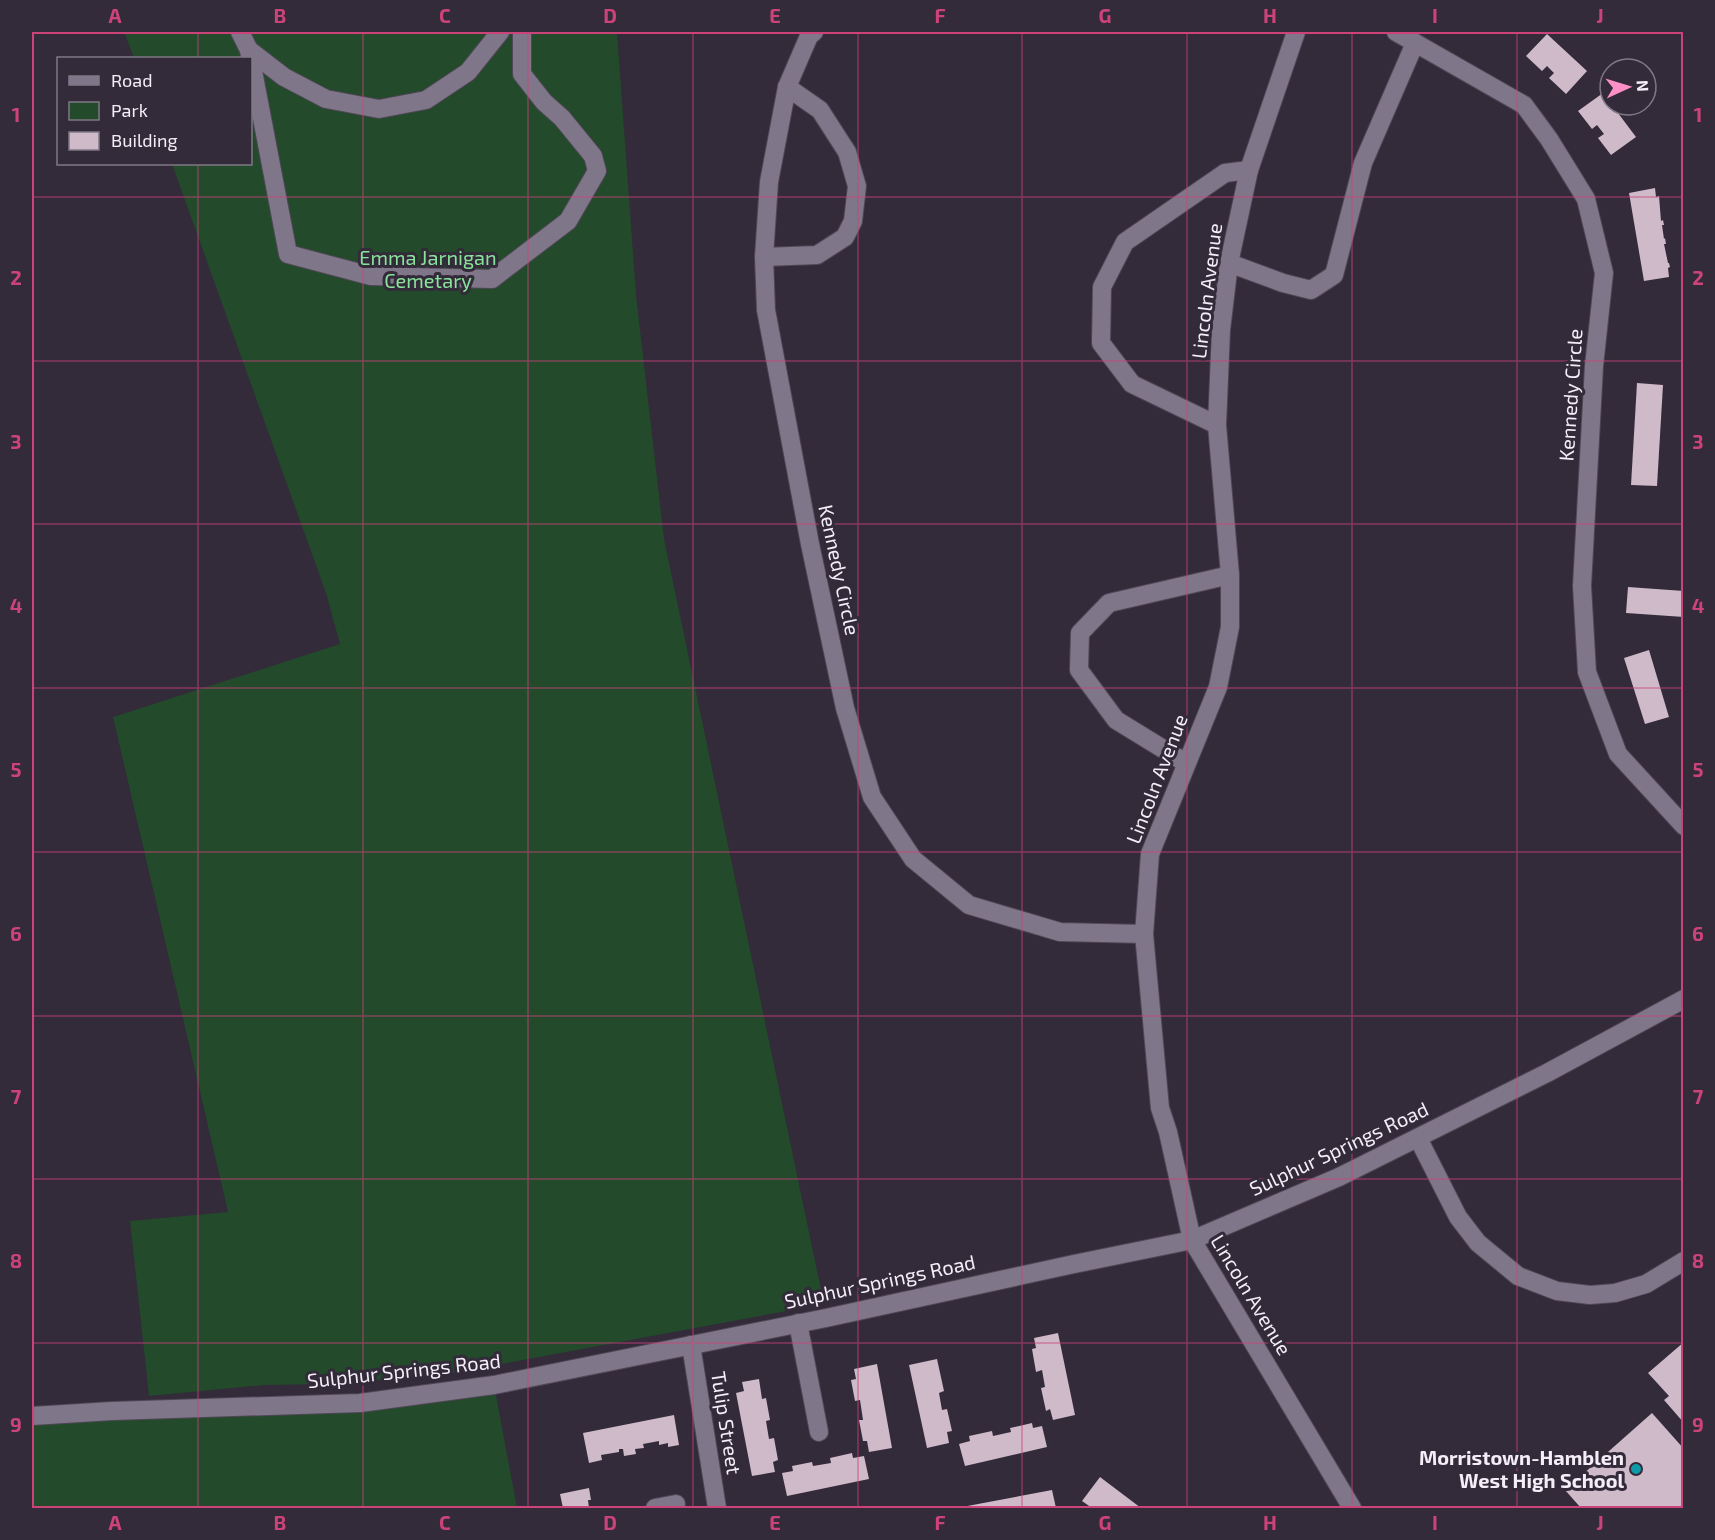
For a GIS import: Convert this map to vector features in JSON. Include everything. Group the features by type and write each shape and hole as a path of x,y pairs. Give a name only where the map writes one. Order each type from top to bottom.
{"street":[{"path":"240,32 250,57"},
{"path":"249,50 284,76 326,99 379,109 426,100 468,72 500,32"},
{"path":"252,66 288,254 371,276 492,279 568,221 597,171 594,156 562,118 544,102 522,74 522,32"},
{"name":"Kennedy Circle","path":"814,32 809,36 787,87 769,182 764,257 766,310 810,544 845,708 872,797 913,859 969,905 1060,932 1144,934"},
{"name":"Lincoln Avenue","path":"1296,32 1249,170 1229,263 1221,330 1217,425 1230,575 1230,627 1218,687 1150,854 1144,934 1160,1108 1168,1132 1192,1240 1352,1509"},
{"name":"Kennedy Circle","path":"1396,32 1524,105 1549,139 1586,199 1604,273 1594,366 1582,586 1587,672 1618,754 1683,826"},
{"path":"1229,263 1283,283 1311,290 1334,276 1363,163 1415,44"},
{"path":"764,257 818,255 846,237 854,220 856,186 847,152 820,110 787,87"},
{"path":"1217,425 1132,384 1101,343 1102,287 1125,242 1225,173 1249,170"},
{"path":"1186,763 1116,720 1079,670 1080,633 1110,603 1230,575"},
{"name":"Sulphur Springs Road","path":"32,1416 112,1410 360,1403 531,1378 1192,1240 1339,1177 1547,1073 1683,999"},
{"path":"1418,1138 1458,1217 1478,1243 1518,1276 1557,1291 1590,1295 1615,1293 1646,1284 1683,1261"},
{"path":"798,1323 819,1432"},
{"name":"Tulip Street","path":"691,1345 717,1509"},
{"path":"656,1509 676,1504"}],"green space":[{"name":"Emma Jarnigan Cemetary","path":"124,32 617,32 636,295 664,539 824,1304 453,1373 334,1384 264,1385 149,1396 130,1221 228,1212 113,717 340,644 326,593 172,165 252,165 252,57 134,57"},
{"path":"494,1385 517,1508 32,1508 32,1416 150,1411"}],"building":[{"path":"1547,34 1587,71 1566,94 1549,78 1554,73 1547,66 1542,71 1526,56"},
{"path":"1598,97 1598,117 1621,117 1636,137 1611,155 1598,138 1604,134 1597,125 1592,129 1578,111"},
{"path":"1655,188 1656,197 1659,196 1661,221 1663,220 1664,225 1662,225 1670,267 1668,268 1669,277 1644,281 1629,193"},
{"path":"1637,383 1663,385 1657,486 1631,485"},
{"path":"1628,587 1684,591 1684,617 1626,613"},
{"path":"1649,650 1669,717 1645,724 1624,658"},
{"path":"1058,1333 1075,1415 1053,1420 1050,1409 1046,1411 1041,1388 1045,1387 1042,1370 1036,1372 1032,1349 1036,1348 1034,1338"},
{"path":"1684,1342 1684,1423 1664,1400 1669,1396 1648,1373"},
{"path":"937,1359 944,1391 939,1393 942,1410 947,1409 952,1431 947,1432 949,1443 927,1448 909,1365"},
{"path":"877,1364 892,1448 869,1452 867,1441 863,1441 859,1420 863,1420 860,1400 855,1401 851,1380 856,1379 854,1369"},
{"path":"759,1379 762,1399 766,1398 770,1420 766,1421 769,1439 774,1438 778,1460 773,1462 775,1472 752,1476 736,1393 744,1391 742,1382"},
{"name":"Morristown-Hamblen West High School","path":"1652,1413 1684,1449 1684,1508 1581,1508 1565,1490"},
{"path":"674,1415 679,1445 668,1447 668,1443 659,1445 659,1441 643,1444 644,1448 635,1449 636,1454 624,1456 623,1449 619,1449 619,1452 601,1455 602,1460 589,1463 583,1433"},
{"path":"1032,1423 1033,1428 1042,1426 1047,1447 965,1466 959,1444 970,1441 969,1436 992,1431 993,1436 1011,1432 1010,1428"},
{"path":"852,1453 853,1458 864,1456 869,1479 787,1496 782,1473 793,1471 792,1466 812,1462 813,1466 831,1463 830,1458"},
{"path":"1100,1477 1141,1508 1098,1508 1094,1506 1092,1508 1082,1501"},
{"path":"589,1488 591,1500 588,1500 589,1508 563,1508 560,1494"},
{"path":"1052,1490 1056,1508 962,1508 962,1507"}],"place":[{"name":"Morristown-Hamblen West High School","path":"1636,1469"}]}
